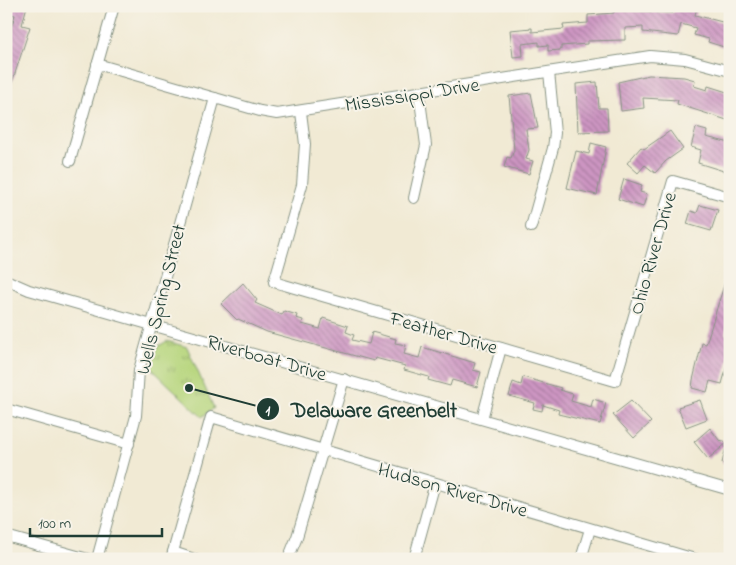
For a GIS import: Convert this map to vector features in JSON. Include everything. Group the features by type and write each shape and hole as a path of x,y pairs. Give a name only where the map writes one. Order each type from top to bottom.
{"street":[{"path":"70,161 114,6"},
{"name":"Mississippi Drive","path":"97,64 277,114 301,112 650,56 666,56 730,71"},
{"path":"531,228 554,141 549,72"},
{"path":"414,198 426,145 419,93"},
{"name":"Wells Spring Street","path":"97,559 129,444 139,395 139,370 215,98"},
{"name":"Feather Drive","path":"301,112 305,144 302,185 274,282 614,381"},
{"name":"Ohio River Drive","path":"614,381 673,181 730,197"},
{"name":"Riverboat Drive","path":"6,280 29,290 730,490"},
{"path":"482,419 501,348"},
{"path":"288,559 344,380"},
{"path":"6,409 129,444"},
{"name":"Hudson River Drive","path":"172,555 211,417 695,559"},
{"path":"414,559 435,483"},
{"path":"581,559 590,529"},
{"path":"6,536 88,559"},
{"path":"172,555 194,559"}],"green space":[{"path":"167,341 187,347 214,408 202,417 151,368 157,347"}],"building":[{"path":"9,6 27,6 22,25 30,27 8,95 6,94 6,30 10,31 15,15 7,13"},
{"path":"675,6 697,7 695,15 730,24 727,48 708,42 709,39 694,35 696,28 681,24 678,36 643,32 643,27 625,28 625,40 587,41 587,44 561,46 561,50 548,51 548,45 539,46 539,42 522,44 523,56 513,57 510,30 532,28 532,32 564,29 563,25 588,23 588,15 614,13 614,9 673,13"},
{"path":"649,75 684,77 695,80 694,86 707,90 708,86 730,93 730,121 677,104 678,100 643,98 644,108 621,111 618,82"},
{"path":"597,82 599,108 607,108 608,131 578,132 576,84"},
{"path":"531,93 538,128 526,129 529,150 526,159 533,161 529,174 504,167 507,157 511,158 514,150 509,96"},
{"path":"696,128 707,131 706,137 730,143 730,173 698,163 701,150 691,147"},
{"path":"670,131 683,149 666,161 655,173 645,165 638,173 627,163 641,147 644,149"},
{"path":"591,143 606,147 597,195 567,188 576,151 589,154"},
{"path":"624,179 642,185 640,192 647,194 643,207 618,199"},
{"path":"700,205 718,210 711,231 687,224 691,211 697,213"},
{"path":"728,272 730,316 725,334 730,335 730,354 722,384 710,381 707,392 692,388 693,380 702,343 706,344"},
{"path":"243,283 257,300 255,303 282,315 284,311 297,315 296,318 303,320 302,324 320,329 323,318 348,326 346,332 354,335 352,340 369,344 372,332 396,339 395,343 406,345 404,354 419,358 422,347 475,363 473,370 481,372 477,387 452,380 450,386 428,380 429,377 404,370 405,366 375,358 374,361 267,332 237,320 221,304"},
{"path":"523,377 561,388 560,390 573,394 571,401 591,407 593,399 606,403 600,424 558,414 559,410 543,405 542,411 533,409 535,403 509,396 513,382 521,385"},
{"path":"700,400 707,419 686,427 678,407"},
{"path":"631,401 651,422 634,438 613,415"},
{"path":"710,428 719,440 728,442 708,459 694,442"},
{"path":"727,443 730,443 730,465 722,463"}],"place":[{"name":"Delaware Greenbelt","path":"189,388"}]}
